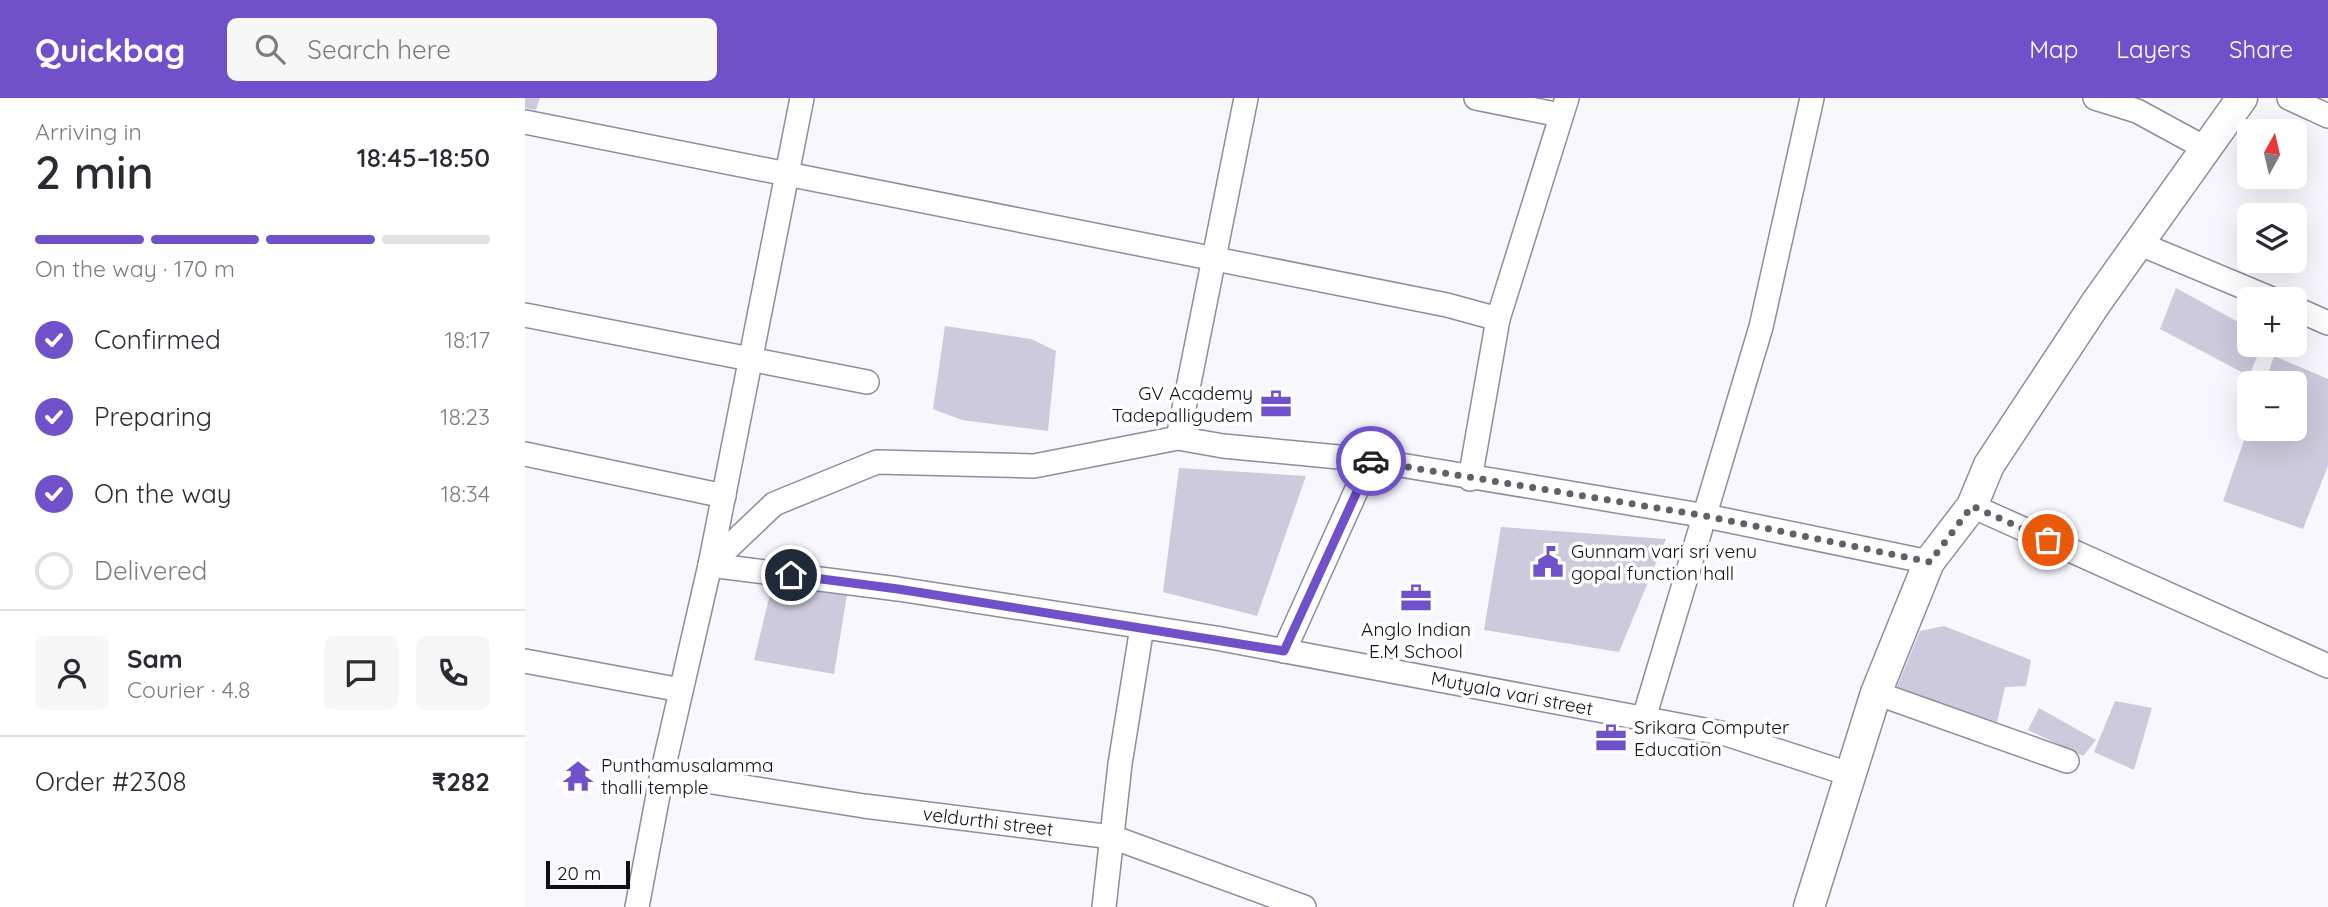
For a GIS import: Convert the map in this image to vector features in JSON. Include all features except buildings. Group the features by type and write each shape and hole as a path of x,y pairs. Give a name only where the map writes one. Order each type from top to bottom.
{"street":[{"path":"637,907 662,774 710,565 802,98"},
{"path":"1178,438 1246,98"},
{"path":"1470,479 1498,319 1563,107 1476,98"},
{"path":"1644,718 1761,327 1812,98"},
{"path":"2095,98 2137,111 2205,148"},
{"path":"1809,907 1876,694 1930,562 1972,506 1989,465 2139,243 2242,98"},
{"path":"2289,98 2328,116"},
{"path":"525,122 1212,258 1498,319"},
{"path":"2139,243 2244,287"},
{"path":"2307,314 2328,323"},
{"path":"525,315 867,382"},
{"path":"710,565 774,504 877,462 1034,466 1178,438 1223,446 1370,460 1470,479 1706,516 1930,562"},
{"path":"525,454 724,496"},
{"path":"1284,651 1370,460"},
{"path":"1972,506 2328,666"},
{"name":"Mutyala vari street","path":"710,565 898,589 1284,651 1727,734 1851,775"},
{"path":"1104,907 1142,627"},
{"path":"525,661 681,690"},
{"path":"1876,694 2067,761"},
{"name":"veldurthi street","path":"662,774 864,806 1112,837 1304,907"}],"way so far":[{"path":"1371,461 1706,516 1930,562 1972,506 2048,540"}],"place":[{"name":"GV Academy Tadepalligudem","path":"1276,404"},
{"name":"Gunnam vari sri venu gopal function hall","path":"1548,562"},
{"name":"Anglo Indian E.M School","path":"1416,598"},
{"name":"Srikara Computer Education","path":"1611,738"},
{"name":"Punthamusalamma thalli temple","path":"578,776"}],"route":[{"path":"791,575 1216,638 1284,651 1371,461"}]}
